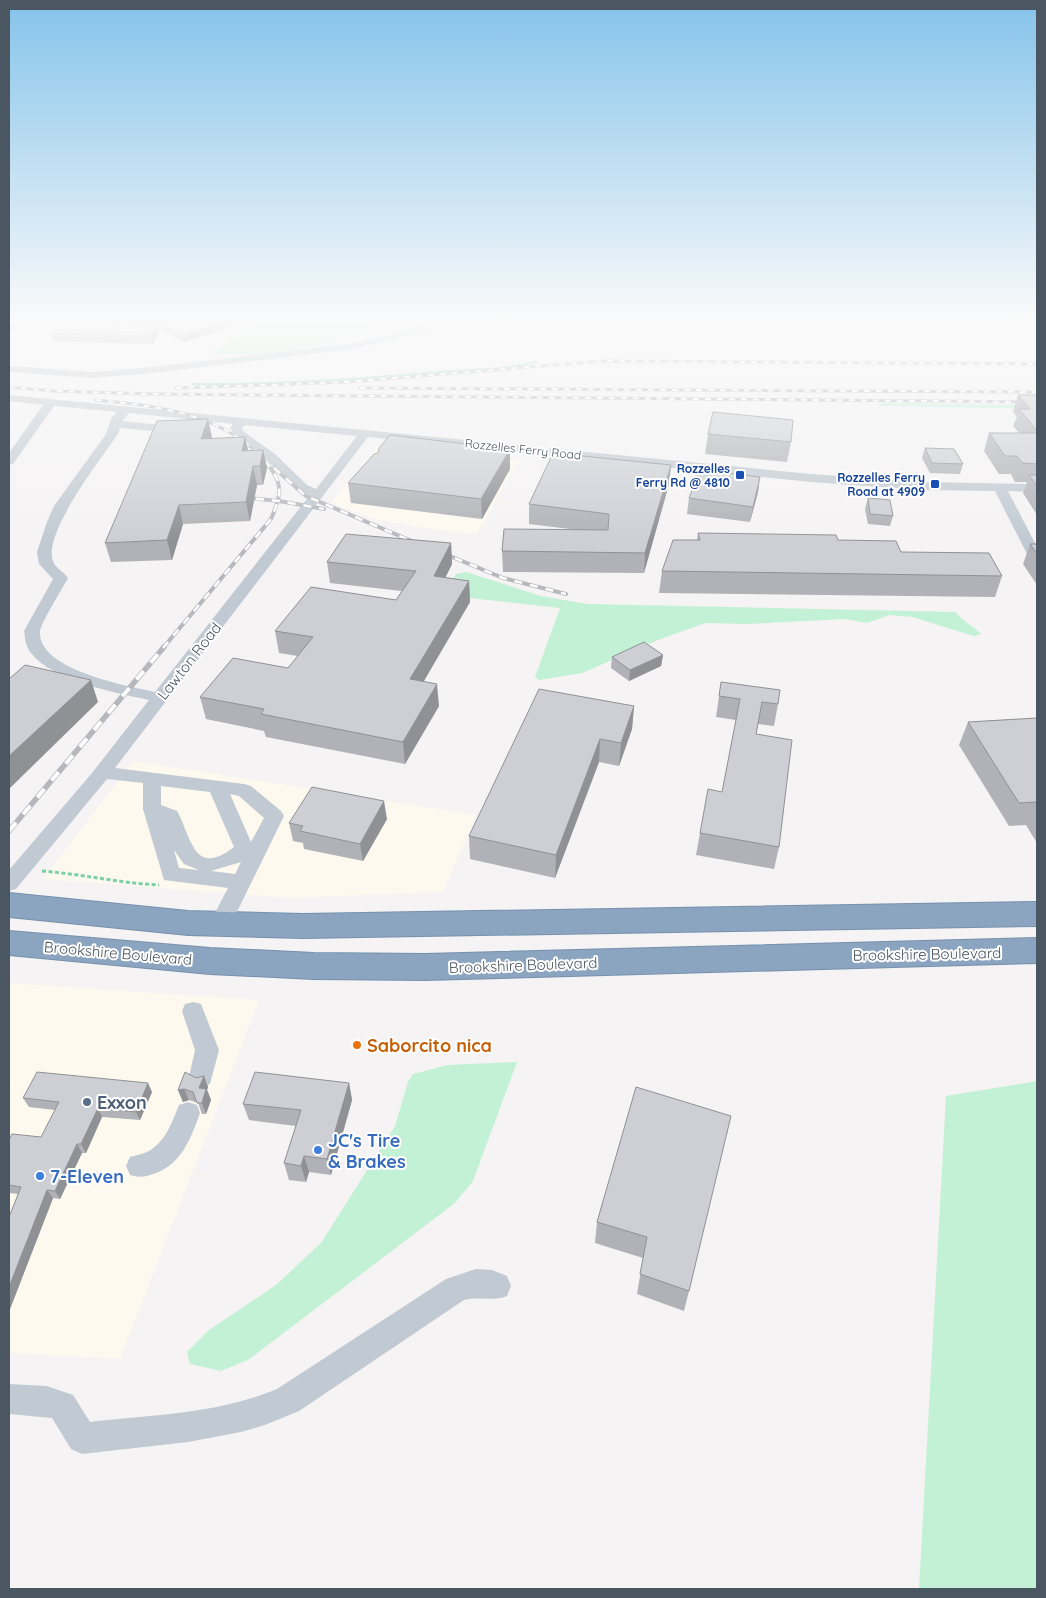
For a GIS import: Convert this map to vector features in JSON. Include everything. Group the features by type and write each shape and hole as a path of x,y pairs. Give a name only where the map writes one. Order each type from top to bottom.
{"highway":[{"path":"9,905 188,923 303,926 564,924 800,917 1037,914"},
{"name":"Brookshire Boulevard","path":"9,943 210,961 314,966 425,967 1037,951"}],"street":[{"name":"Rozzelles Ferry Road","path":"9,398 837,480 922,486 1037,488"},
{"path":"9,461 51,402"},
{"path":"126,410 117,418 112,434 61,506 54,522 44,552 46,564 60,578 32,631 31,638 48,662 77,676 161,698"},
{"path":"115,424 179,430 184,428 190,416"},
{"path":"242,421 236,428 238,433 271,457 302,488 319,494"},
{"name":"Lawton Road","path":"9,884 161,698 365,434"},
{"path":"341,465 357,467"},
{"path":"999,487 1034,554 1037,554"},
{"path":"102,772 244,790 274,816 220,924"},
{"path":"152,779 152,809 172,875 241,882"},
{"path":"152,809 170,816 191,859 203,864 220,863 240,854 244,848 217,786"},
{"path":"193,1011 207,1050 201,1077"},
{"path":"139,1166 154,1162 171,1149 179,1136 188,1113"},
{"path":"9,1398 47,1401 62,1406 82,1438 217,1422 270,1409 288,1400 456,1288 470,1284 487,1283 497,1286"}],"path":[{"path":"22,868 83,874 127,883 168,886"}],"shaded area":[{"path":"378,446 519,460 477,534 429,529 375,519 331,503"},
{"path":"133,761 476,815 443,892 290,898 43,879"},
{"path":"9,983 259,1000 120,1359 9,1353"}],"green space":[{"path":"881,403 1037,405 1037,409 878,405"},
{"path":"466,572 541,596 587,604 956,612 981,634 974,636 912,617 889,615 867,623 845,619 749,624 705,623 658,640 582,673 539,680 535,677 560,608 444,595 456,574"},
{"path":"517,1062 473,1181 455,1203 248,1360 221,1371 190,1364 187,1352 209,1330 276,1285 321,1243 395,1126 408,1082 413,1074 448,1065"},
{"path":"1037,1081 1037,1589 919,1589 946,1096"}],"building":[{"path":"1018,395 1037,395 1037,431 1019,409 1030,409"},
{"path":"713,412 793,420 791,442 708,434"},
{"path":"208,419 201,439 245,437 242,451 263,450 260,466 253,466 246,502 179,505 167,540 105,543 157,421"},
{"path":"989,433 1037,433 1037,464 1022,463 1017,456 1005,456"},
{"path":"390,435 510,449 481,499 348,483 374,454 378,453 379,448"},
{"path":"925,448 954,449 963,464 932,463"},
{"path":"553,453 671,465 645,553 502,551 504,529 608,530 609,514 529,504"},
{"path":"700,470 760,477 753,507 689,498"},
{"path":"1029,475 1037,475 1037,486"},
{"path":"868,498 890,500 893,516 870,514"},
{"path":"698,533 836,535 838,540 896,541 901,552 989,553 1002,576 662,571 673,540 700,540"},
{"path":"346,534 451,543 434,576 469,581 410,679 437,684 403,742 261,714 264,709 200,697 233,658 288,668 313,637 275,631 311,587 396,600 416,571 327,562"},
{"path":"1030,544 1037,544 1037,554"},
{"path":"644,642 663,655 630,670 612,657"},
{"path":"25,665 91,680 9,756 9,679"},
{"path":"721,682 780,690 778,704 762,702 756,734 792,740 779,847 700,833 708,789 722,792 740,699 719,696"},
{"path":"539,689 634,706 621,743 600,739 556,855 469,836"},
{"path":"1037,718 1037,802 1019,803 968,722"},
{"path":"312,787 384,801 360,844 300,831 303,826 289,823"},
{"path":"37,1072 148,1083 136,1112 98,1108 81,1144 77,1144 55,1191 47,1190 9,1287 9,1217 21,1187 9,1185 9,1140 12,1134 41,1137 59,1102 23,1098"},
{"path":"185,1072 196,1078 204,1076 199,1088 206,1089 202,1103 197,1103 193,1092 184,1089 178,1090"},
{"path":"255,1072 349,1083 327,1159 304,1156 301,1166 284,1163 301,1110 243,1104"},
{"path":"636,1087 731,1116 689,1291 640,1274 647,1237 597,1222"}],"railway":[{"path":"105,393 1037,402"},
{"path":"96,400 166,409 210,422 230,432 265,461"},
{"path":"265,461 278,482 277,501"},
{"path":"274,468 306,496 421,545"},
{"path":"240,497 277,501"},
{"path":"163,648 271,519 277,501"},
{"path":"277,501 324,509"},
{"path":"440,552 503,578 566,594"},
{"path":"9,831 164,647"}],"place":[{"name":"Rozzelles Ferry Rd @ 4810","path":"740,475"},
{"name":"Rozzelles Ferry Road at 4909","path":"935,484"},
{"name":"Saborcito nica","path":"357,1045"},
{"name":"Exxon","path":"87,1102"},
{"name":"JC's Tire & Brakes","path":"318,1150"},
{"name":"7-Eleven","path":"40,1176"}]}
